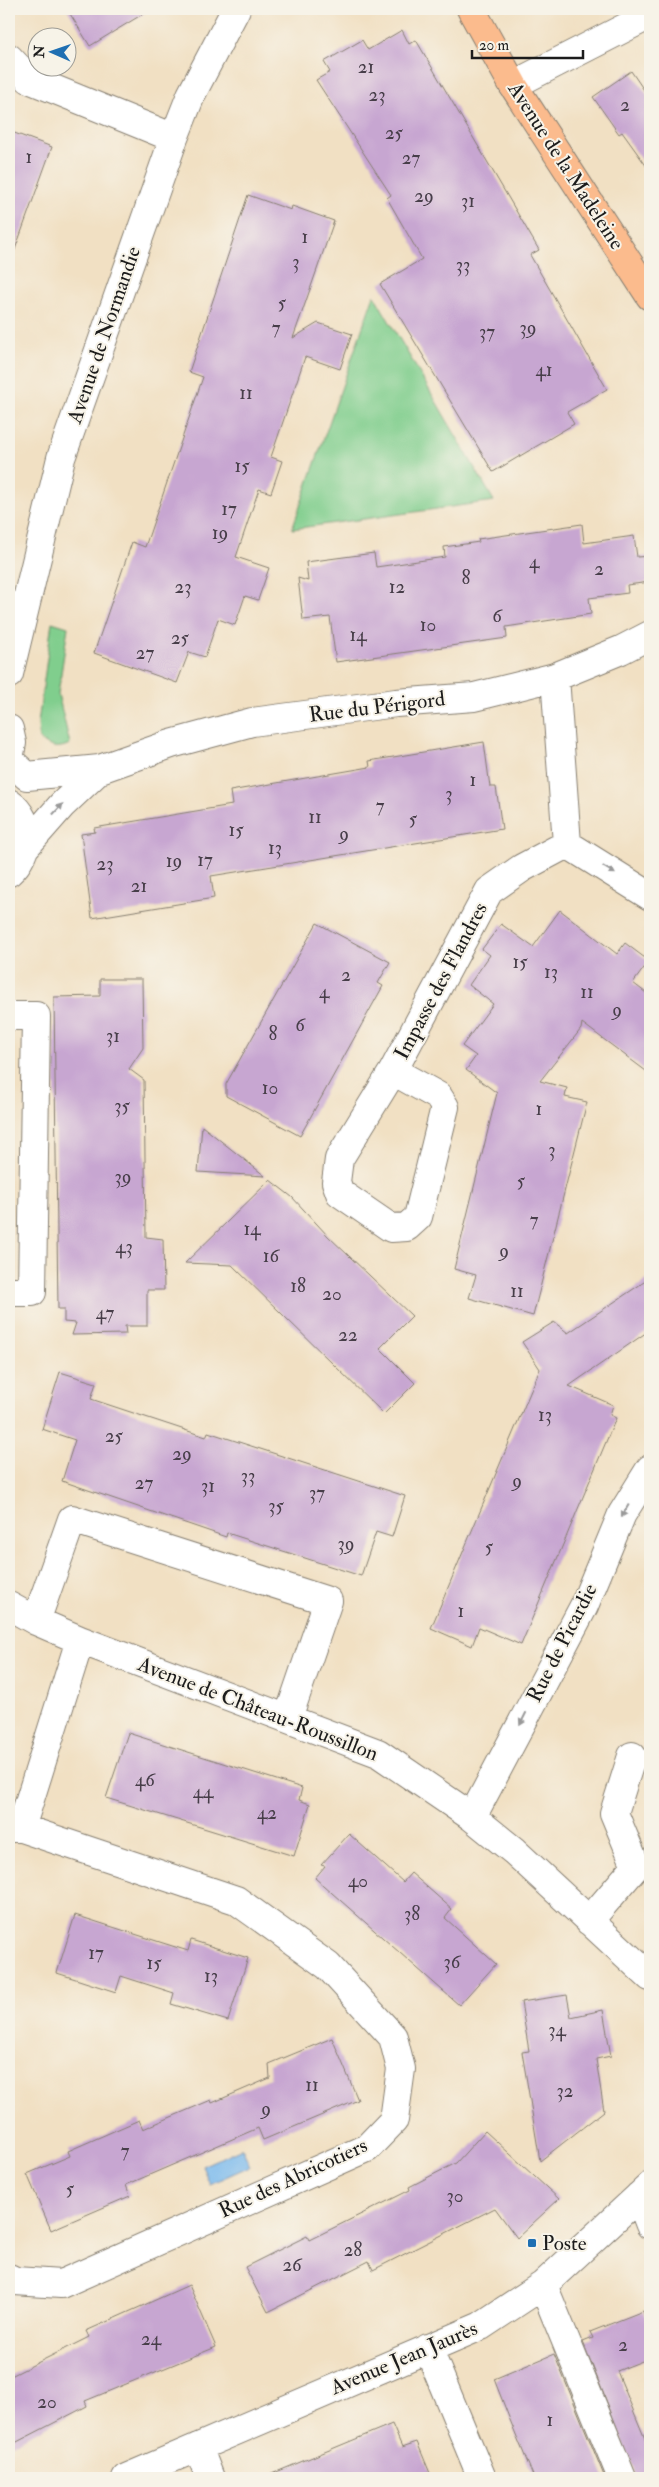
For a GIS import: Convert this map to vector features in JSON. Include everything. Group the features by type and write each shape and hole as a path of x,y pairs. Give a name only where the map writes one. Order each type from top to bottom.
{"main road":[{"name":"Avenue de la Madeleine","path":"471,9 513,84 650,296"}],"street":[{"name":"Avenue de Normandie","path":"9,674 61,458 174,138 191,96 236,9"},
{"path":"513,84 650,15"},
{"path":"9,58 29,79 174,138"},
{"name":"Rue du Périgord","path":"13,772 100,769 171,744 252,722 396,703 474,696 555,677 621,650 650,635"},
{"path":"555,677 567,844 650,896"},
{"path":"9,728 12,742 13,772"},
{"name":"Rue du Périgord","path":"26,846 62,805 100,769"},
{"path":"9,802 21,816 26,831 26,846 20,859 9,872"},
{"name":"Impasse des Flandres","path":"392,1071 438,1096 445,1107 418,1217 407,1227 391,1228 340,1193 336,1182 339,1159 392,1071 489,891 522,868 567,844"},
{"path":"9,1016 36,1016 32,1292 9,1292"},
{"name":"Rue de Picardie","path":"472,1817 584,1606 622,1514 650,1469"},
{"path":"36,1621 72,1519 328,1602 288,1718"},
{"name":"Avenue de Château-Roussillon","path":"9,1606 36,1621 80,1640 378,1753 472,1817 514,1851 650,1977"},
{"name":"Rue des Abricotiers","path":"9,2278 14,2282 60,2284 367,2148 394,2120 401,2069 393,2037 328,1966 236,1900 15,1828 80,1640"},
{"path":"589,1921 636,1866 614,1813 632,1756"},
{"path":"644,2191 650,2224"},
{"name":"Avenue Jean Jaurès","path":"126,2478 481,2326 543,2285 644,2191"},
{"path":"543,2285 622,2478"},
{"path":"428,2348 482,2478"},
{"path":"198,2447 210,2478"}],"green space":[{"path":"374,295 494,501 292,529"},
{"path":"52,622 68,627 58,694 70,744 61,747 50,746 39,739 38,723"}],"water":[{"path":"242,2148 250,2166 210,2184 202,2166"}],"building":[{"path":"67,9 151,9 90,46"},
{"path":"402,30 409,44 416,40 539,250 530,255 607,389 567,412 574,424 493,472 380,284 422,259 387,198 391,195 316,80 330,72 324,62 362,40 368,50"},
{"path":"631,71 650,99 650,171 622,132 619,134 593,97"},
{"path":"9,131 52,147 13,255 9,254"},
{"path":"248,195 291,210 292,206 334,221 293,338 318,323 352,334 340,369 305,357 271,457 282,461 271,493 259,489 236,557 269,568 258,600 245,596 235,625 218,619 205,657 189,652 177,683 94,653 132,542 145,547 203,377 189,372"},
{"path":"582,524 584,543 634,536 637,557 650,556 650,582 627,585 628,593 589,598 591,614 506,627 507,638 336,662 330,617 303,620 298,578 308,581 306,562 374,553 376,567 445,557 444,547 479,542 478,539"},
{"path":"484,742 490,787 496,787 502,829 211,876 214,898 92,918 81,834 95,832 94,828 232,805 230,791 370,767 369,761"},
{"path":"560,910 617,954 625,943 649,961 633,983 650,996 650,1074 582,1023 581,1029 540,1081 567,1088 565,1097 587,1102 533,1316 469,1298 476,1275 454,1269 497,1093 466,1070 476,1056 462,1046 493,1004 469,985 490,955 482,949 501,924 533,947"},
{"path":"317,923 390,962 378,983 383,986 300,1136 226,1096 226,1084"},
{"path":"100,979 142,979 143,1048 129,1069 144,1080 146,1237 163,1239 164,1290 147,1290 147,1326 125,1326 126,1334 72,1335 76,1323 64,1322 64,1309 58,1309 54,997 100,996"},
{"path":"202,1126 265,1176 198,1172"},
{"path":"270,1180 292,1197 328,1236 412,1316 380,1348 415,1383 384,1414 232,1265 185,1263"},
{"path":"650,1278 650,1330 569,1386 613,1405 610,1415 616,1418 521,1645 479,1627 472,1646 431,1628 540,1369 522,1342 554,1322 568,1333"},
{"path":"60,1372 96,1383 91,1399 206,1437 208,1432 405,1496 392,1537 376,1532 361,1576 227,1533 226,1537 62,1481 75,1440 42,1429"},
{"path":"128,1733 302,1788 299,1800 310,1804 294,1856 106,1798"},
{"path":"349,1834 403,1882 411,1873 452,1909 445,1918 496,1964 459,2005 315,1878 325,1866 321,1865"},
{"path":"75,1915 188,1951 191,1940 248,1958 228,2021 171,2004 174,1993 121,1976 116,1992 57,1973"},
{"path":"567,1995 571,2017 603,2010 611,2056 596,2059 604,2111 540,2161 522,2052 529,2051 521,2002"},
{"path":"332,2038 358,2100 263,2140 258,2128 126,2185 130,2196 51,2230 27,2174 70,2156 68,2151 139,2120 143,2129 211,2100 212,2103 270,2078 269,2064"},
{"path":"485,2131 559,2199 517,2238 495,2208 373,2270 369,2261 268,2312 245,2267 307,2236 309,2240 410,2190 409,2187 456,2163"},
{"path":"189,2285 216,2347 85,2401 87,2406 9,2446 9,2377 89,2337 86,2331"},
{"path":"643,2311 650,2330 650,2358 617,2371 650,2451 650,2478 637,2478 583,2342 593,2338 590,2332"},
{"path":"554,2354 605,2478 534,2478 510,2420 494,2379"},
{"path":"392,2424 402,2447 417,2442 432,2478 262,2478"}],"place":[{"name":"Poste","path":"532,2243"}]}
